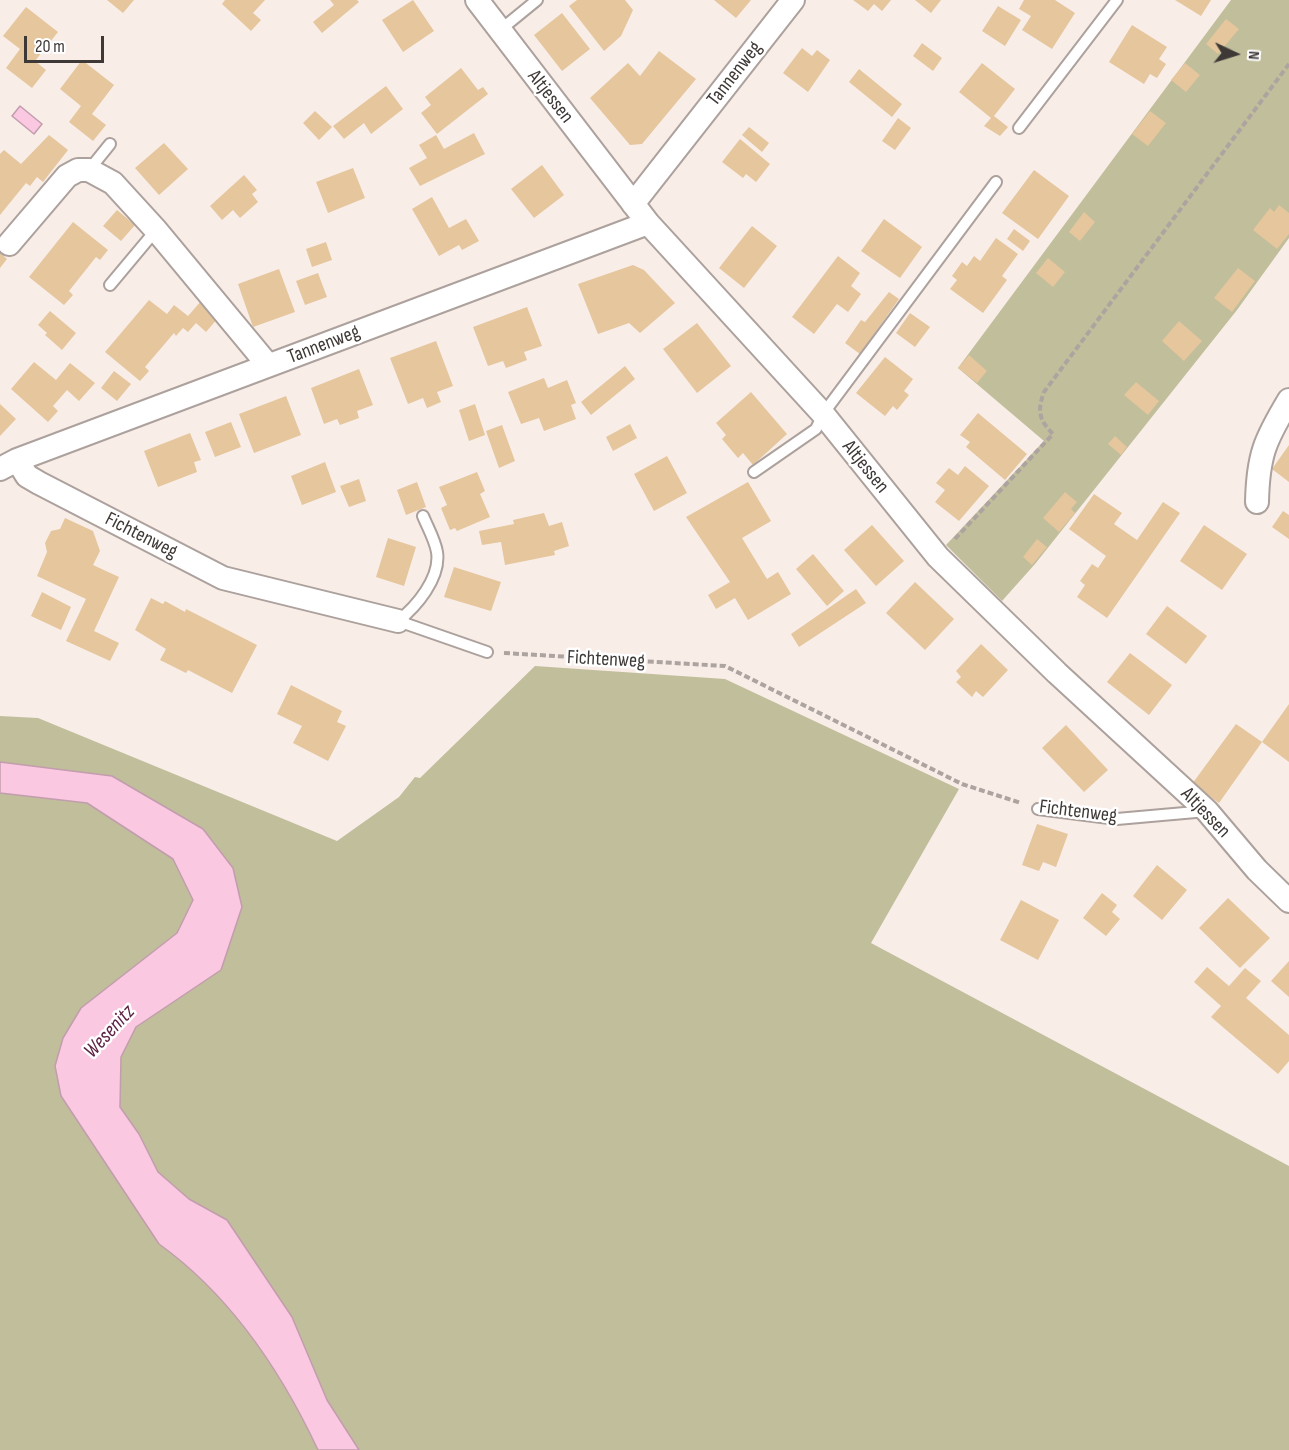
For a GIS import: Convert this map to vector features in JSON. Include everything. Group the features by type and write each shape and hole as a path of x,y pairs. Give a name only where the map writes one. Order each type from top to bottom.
{"street":[{"name":"Altjessen","path":"477,0 648,223 823,414 938,557 1057,673 1207,811 1257,870 1289,901"},
{"name":"Tannenweg","path":"633,204 793,0"},
{"path":"9,244 67,176 78,170 89,171 112,183 156,230 268,365"},
{"name":"Tannenweg","path":"8,465 648,223"},
{"path":"1257,502 1258,465 1262,449 1289,400"},
{"name":"Fichtenweg","path":"8,465 223,578 398,621"}],"lane":[{"path":"499,30 537,0"},
{"path":"1018,128 1117,0"},
{"path":"89,171 110,144"},
{"path":"754,472 816,429 823,414 996,182"},
{"path":"110,285 156,230"},
{"path":"398,621 414,608 429,586 438,556 423,516"},
{"name":"Fichtenweg","path":"398,621 487,652"},
{"name":"Fichtenweg","path":"1038,809 1117,819 1207,811"},
{"path":"1107,828 1117,819"}],"path":[{"path":"938,557 1053,434 1042,423 1039,412 1044,392 1289,64"},
{"name":"Fichtenweg","path":"487,652 725,666 962,784 1038,809"}],"shaded area":[{"path":"1231,0 1289,0 1289,238 1237,310 1035,564 1002,601 946,545 1044,441 958,368"},
{"path":"535,666 725,679 959,789 871,943 1289,1166 1289,1450 0,1450 0,716 38,718 337,841 399,797 415,777 420,778"}],"water":[{"path":"20,106 42,124 34,134 12,116"},
{"name":"Wesenitz","path":"0,762 112,776 203,829 233,868 242,907 221,970 136,1027 121,1057 120,1107 139,1134 158,1172 189,1199 227,1220 292,1317 327,1400 359,1450 318,1450 288,1392 251,1336 209,1287 159,1244 61,1096 55,1066 63,1038 81,1008 177,933 193,900 173,859 87,803 0,793"}],"building":[{"path":"107,0 134,0 123,13"},
{"path":"225,0 265,0 253,13 261,20 251,31 222,4"},
{"path":"330,0 357,0 359,2 322,33 313,22 334,5"},
{"path":"413,0 434,31 403,52 382,20"},
{"path":"577,0 625,0 633,10 621,36 604,51 569,6"},
{"path":"714,0 751,0 736,18"},
{"path":"853,0 891,0 882,11 874,4 868,11"},
{"path":"915,0 941,0 931,13"},
{"path":"1024,0 1055,0 1075,13 1052,49 1022,30 1031,16 1019,9"},
{"path":"1175,0 1211,0 1201,16"},
{"path":"998,6 1021,20 1005,46 982,31"},
{"path":"26,7 58,32 35,61 46,70 32,88 6,68 20,49 3,36"},
{"path":"562,13 590,49 562,71 534,35"},
{"path":"1226,19 1239,29 1218,54 1206,44"},
{"path":"1132,25 1167,47 1159,59 1166,64 1157,78 1150,74 1144,84 1109,62"},
{"path":"922,43 942,58 933,71 913,56"},
{"path":"802,48 812,56 817,50 830,60 808,92 783,73"},
{"path":"659,51 696,79 642,144 630,145 590,98 628,63 640,76"},
{"path":"82,60 114,85 92,114 106,125 93,141 69,122 81,106 60,89"},
{"path":"982,63 1015,89 994,116 1008,127 1000,136 984,126 991,118 959,92"},
{"path":"1185,63 1200,75 1186,92 1171,80"},
{"path":"461,68 478,90 483,87 488,94 437,134 421,113 431,105 425,97"},
{"path":"859,69 902,104 892,117 849,82"},
{"path":"386,86 403,109 371,134 364,123 344,139 333,126"},
{"path":"315,111 332,127 319,140 303,123"},
{"path":"1150,111 1166,123 1148,146 1132,134"},
{"path":"898,118 911,128 895,150 882,141"},
{"path":"749,127 769,143 762,152 742,135"},
{"path":"474,133 485,154 420,186 409,168 427,158 419,145 436,135 444,149"},
{"path":"49,135 68,150 43,182 37,177 30,186 26,183 0,215 0,154 4,150 21,164"},
{"path":"740,139 770,164 756,182 746,174 743,178 722,162"},
{"path":"164,143 188,169 159,195 135,168"},
{"path":"542,165 564,195 534,218 511,189"},
{"path":"353,168 365,198 328,213 316,182"},
{"path":"1034,170 1069,196 1038,239 1002,213"},
{"path":"244,175 257,190 252,194 258,202 240,218 233,210 222,220 210,206"},
{"path":"432,197 449,228 466,219 479,241 462,250 459,245 439,256 412,209"},
{"path":"1279,205 1289,213 1289,234 1277,249 1253,230 1270,208 1274,212"},
{"path":"117,210 135,225 121,241 103,226"},
{"path":"1084,212 1095,222 1080,241 1069,232"},
{"path":"884,219 922,247 900,278 861,251"},
{"path":"73,222 108,250 100,260 96,257 69,291 73,295 64,305 29,277"},
{"path":"752,226 777,246 744,288 719,268"},
{"path":"1014,229 1030,241 1023,251 1007,239"},
{"path":"996,238 1018,254 1002,276 1007,280 983,313 950,289 957,280 952,276 962,262 967,266 974,256 980,261"},
{"path":"326,242 332,260 312,267 306,249"},
{"path":"0,253 7,259 0,268"},
{"path":"838,256 860,273 851,286 861,294 848,312 837,304 814,334 792,317"},
{"path":"1048,258 1065,272 1053,287 1036,273"},
{"path":"633,265 644,270 675,303 640,333 629,323 598,334 578,284"},
{"path":"1238,268 1255,281 1232,312 1214,298"},
{"path":"279,269 295,312 253,327 238,284"},
{"path":"318,273 327,297 305,305 296,281"},
{"path":"889,292 899,299 860,354 845,343 861,320 865,322"},
{"path":"149,300 167,314 174,305 188,316 202,300 218,318 206,332 196,323 188,332 183,328 176,336 174,333 145,367 149,371 140,381 105,352"},
{"path":"527,307 542,346 524,352 527,360 506,368 503,361 488,366 473,327"},
{"path":"50,311 76,333 62,350 45,335 47,333 38,325"},
{"path":"910,313 930,327 915,347 896,333"},
{"path":"1179,321 1202,341 1184,361 1162,341"},
{"path":"697,323 731,366 697,393 663,349"},
{"path":"436,341 453,386 437,392 441,402 427,408 423,398 408,404 390,358"},
{"path":"969,355 987,371 977,383 958,368"},
{"path":"885,357 913,379 904,391 909,395 897,410 893,406 885,416 856,393"},
{"path":"34,362 56,380 70,363 95,383 79,401 67,390 53,406 58,411 48,422 11,389"},
{"path":"625,366 635,379 591,415 581,402"},
{"path":"359,369 373,405 357,411 359,418 340,425 337,419 324,424 311,388"},
{"path":"114,371 131,384 117,401 101,388"},
{"path":"544,378 548,388 567,380 576,403 571,405 576,419 544,431 539,418 521,424 508,392"},
{"path":"1136,382 1159,401 1148,415 1124,395"},
{"path":"751,392 787,434 753,465 743,453 738,458 722,439 726,435 716,423"},
{"path":"286,396 301,435 254,453 239,414"},
{"path":"0,404 16,419 0,436"},
{"path":"475,404 485,435 469,441 459,410"},
{"path":"978,413 1027,454 1005,480 966,447 970,442 960,435"},
{"path":"231,422 241,447 215,457 205,432"},
{"path":"630,424 637,438 613,451 606,437"},
{"path":"502,425 515,461 499,468 486,431"},
{"path":"190,433 201,460 194,462 197,472 158,487 144,451"},
{"path":"1115,436 1127,447 1121,455 1108,444"},
{"path":"1289,445 1289,482 1272,469"},
{"path":"667,456 687,493 654,511 634,474"},
{"path":"325,462 336,492 302,505 291,476"},
{"path":"965,466 989,486 959,521 935,502 945,490 936,483 949,468 958,475"},
{"path":"477,472 485,491 480,494 490,517 457,531 455,528 450,530 441,508 447,505 439,487"},
{"path":"359,479 366,501 349,507 340,486"},
{"path":"417,482 426,507 406,515 397,490"},
{"path":"748,482 771,521 742,538 767,579 778,572 791,594 748,620 735,598 716,609 708,595 730,582 686,517"},
{"path":"1065,492 1077,502 1071,509 1075,513 1059,532 1043,518"},
{"path":"1094,494 1122,513 1114,524 1137,540 1163,502 1180,513 1107,618 1077,597 1085,585 1080,581 1092,564 1098,568 1106,556 1069,529"},
{"path":"1283,511 1289,515 1289,539 1272,527"},
{"path":"544,513 549,526 562,522 569,546 554,551 555,555 505,565 501,542 482,545 479,531 514,524 513,520"},
{"path":"65,518 93,531 100,551 93,565 119,577 94,631 119,643 110,661 66,641 86,599 37,576 47,552 45,543 51,531 60,529"},
{"path":"872,525 904,561 876,586 844,550"},
{"path":"1204,525 1247,554 1222,590 1180,561"},
{"path":"388,538 416,547 404,586 376,577"},
{"path":"1037,539 1047,547 1032,565 1023,557"},
{"path":"813,554 844,591 827,606 796,569"},
{"path":"454,567 501,582 491,611 444,597"},
{"path":"915,582 954,619 925,650 886,613"},
{"path":"856,589 866,603 799,647 791,634"},
{"path":"42,592 71,607 61,630 31,616"},
{"path":"151,598 163,604 165,601 185,612 186,609 257,645 232,693 188,670 186,673 160,660 166,649 135,630"},
{"path":"1167,606 1207,636 1186,664 1146,634"},
{"path":"981,644 1008,670 983,697 976,691 972,697 956,682 961,677 956,671"},
{"path":"1130,653 1172,685 1149,715 1107,682"},
{"path":"291,685 342,711 337,722 346,726 328,761 293,743 302,726 277,714"},
{"path":"1289,704 1289,762 1262,742"},
{"path":"1236,724 1262,742 1219,803 1192,784"},
{"path":"1066,725 1108,770 1084,792 1042,748"},
{"path":"1037,824 1068,834 1056,867 1043,862 1039,871 1022,865"},
{"path":"1157,865 1187,890 1162,920 1133,896"},
{"path":"1102,893 1117,905 1112,912 1120,919 1106,936 1083,918"},
{"path":"1228,898 1270,938 1240,968 1199,928"},
{"path":"1021,900 1059,920 1038,960 1000,940"},
{"path":"1289,961 1289,997 1271,981"},
{"path":"1207,967 1229,986 1245,968 1261,981 1246,998 1289,1035 1289,1061 1278,1074 1211,1017 1221,1006 1194,982"}]}
